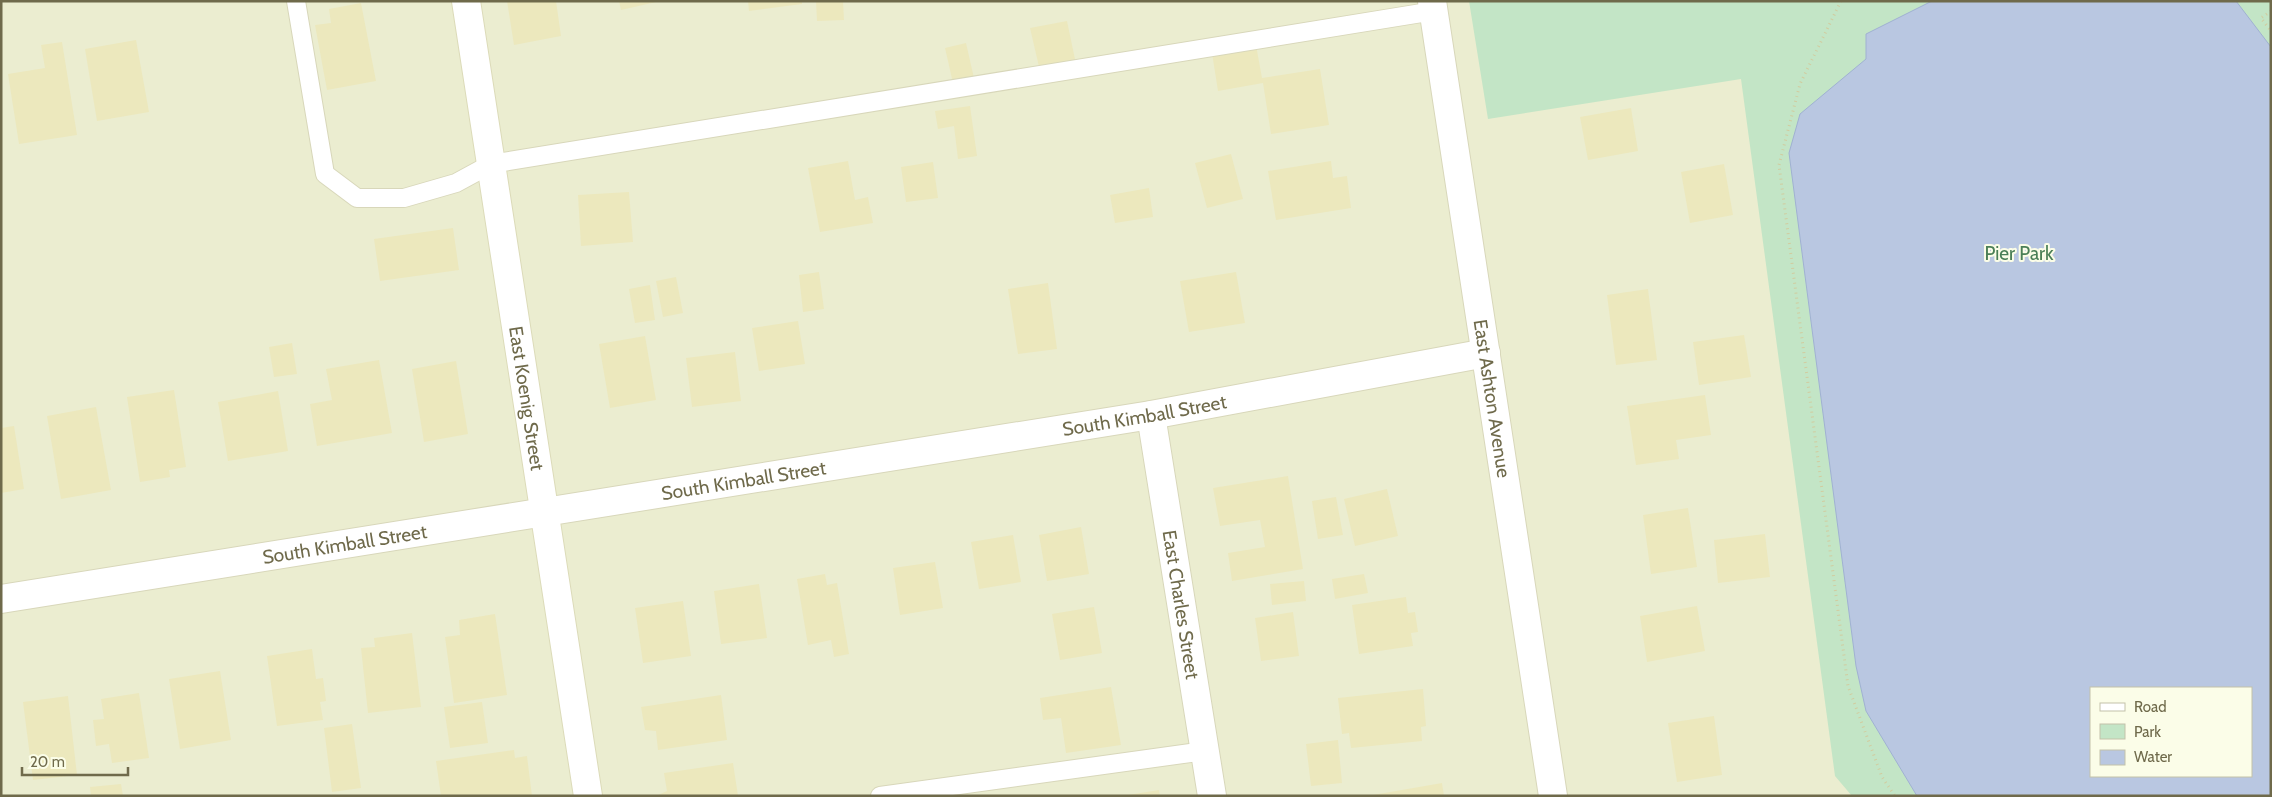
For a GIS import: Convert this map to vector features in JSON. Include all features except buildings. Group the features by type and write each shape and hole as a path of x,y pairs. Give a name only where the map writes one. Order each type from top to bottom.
{"street":[{"name":"East Koenig Street","path":"466,1 588,796"},
{"name":"East Ashton Avenue","path":"1433,6 1553,796"},
{"name":"South Kimball Street","path":"1,599 1151,415 1486,353"},
{"name":"East Charles Street","path":"1151,415 1212,796"}],"lane":[{"path":"296,1 325,174 357,198 404,198 456,183 491,164 1433,6"},
{"path":"880,796 1205,751"}],"path":[{"path":"1841,1 1800,84 1779,165 1848,686 1882,777 1895,796"},
{"path":"2271,11 2261,18 2271,31"}],"shaded area":[{"path":"1,1 2271,1 2271,796 1,796"}],"green space":[{"name":"Pier Park","path":"1469,1 2271,1 2271,796 1852,796 1835,776 1741,79 1488,119"}],"water":[{"name":"Pier Park","path":"1932,1 2236,1 2271,47 2271,796 1917,796 1866,711 1856,666 1789,153 1800,114 1866,59 1866,34"}]}
